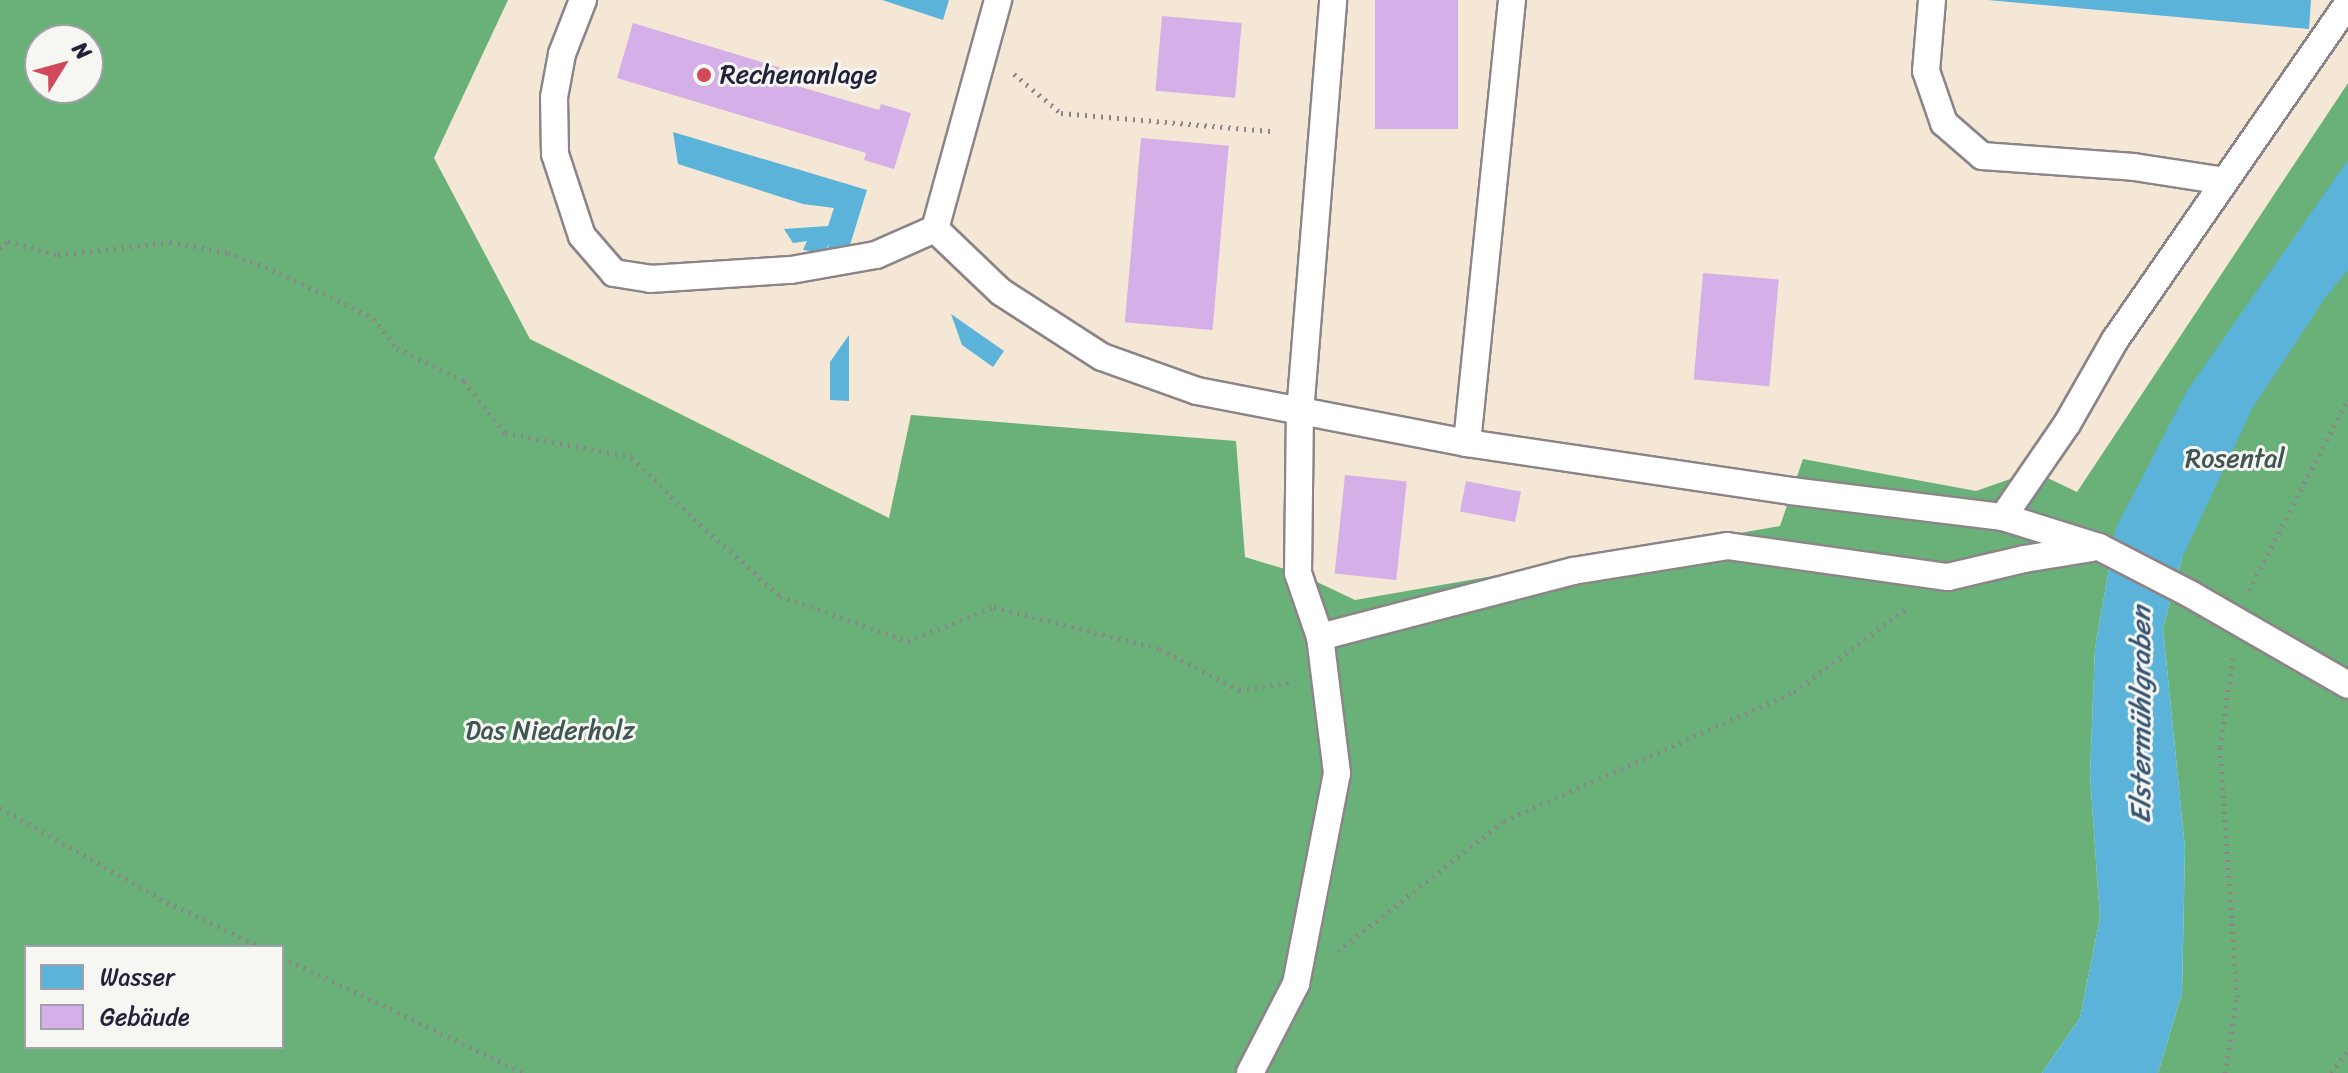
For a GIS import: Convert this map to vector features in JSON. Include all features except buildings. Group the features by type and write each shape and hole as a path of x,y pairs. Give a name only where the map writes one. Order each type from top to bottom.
{"lane":[{"path":"583,0 560,68 554,97 555,154 582,236 614,273 650,279 791,270 876,255 935,229"},
{"path":"935,229 998,0"},
{"path":"1250,1073 1296,984 1337,773 1320,637 1298,573 1300,413 1333,0"},
{"path":"1467,443 1512,0"},
{"path":"1932,0 1926,71 1944,123 1982,156 2134,167 2224,181"},
{"path":"2003,517 2067,424 2115,340 2348,3"},
{"path":"935,229 1001,292 1102,357 1197,391 1467,443 1791,491 2003,517 2099,547 2190,594 2348,685"},
{"path":"1320,637 1573,571 1727,546 1948,577 2024,559 2099,547"}],"path":[{"path":"986,47 1032,92 1061,113 1270,131"},
{"path":"0,249 8,241 58,255 170,242 228,253 280,273 374,318 397,348 464,381 505,433 632,457 694,519 780,596 908,641 994,607 1160,649 1239,690 1298,681 1320,637"},
{"path":"2252,582 2348,399"},
{"path":"1296,984 1504,821 1794,692 1948,577"},
{"path":"2225,1073 2237,997 2220,747 2238,621"},
{"path":"0,808 167,902 257,945"},
{"path":"284,958 524,1073"},
{"path":"2331,1073 2348,1050"}],"green space":[{"name":"Das Niederholz","path":"0,0 508,0 434,158 530,339 889,518 911,415 1236,441 1245,557 1298,573 1355,600 1780,526 1803,459 1976,491 2033,471 2077,492 2348,83 2348,1073 2158,1073 2182,993 2185,849 2163,628 2182,558 2116,529 2095,648 2090,775 2100,918 2080,1018 2042,1073 0,1073"}],"water":[{"path":"882,0 949,0 943,20"},
{"path":"1988,0 2311,0 2309,29"},
{"path":"673,132 867,190 850,245 827,253 829,243 825,253 803,250 807,241 793,243 784,229 828,226 834,208 803,204 678,164"},
{"name":"Elstermühlgraben","path":"2348,160 2348,270 2325,298 2252,409 2182,558 2163,628 2185,849 2182,993 2158,1073 2042,1073 2080,1018 2100,918 2090,775 2095,648 2116,528 2187,391"},
{"path":"951,314 1004,351 993,367 962,345"},
{"path":"849,335 849,401 830,400 830,362"}],"place":[{"name":"Rechenanlage","path":"704,75"}],"park label":[{"name":"Rosental","path":"2235,459"}]}
